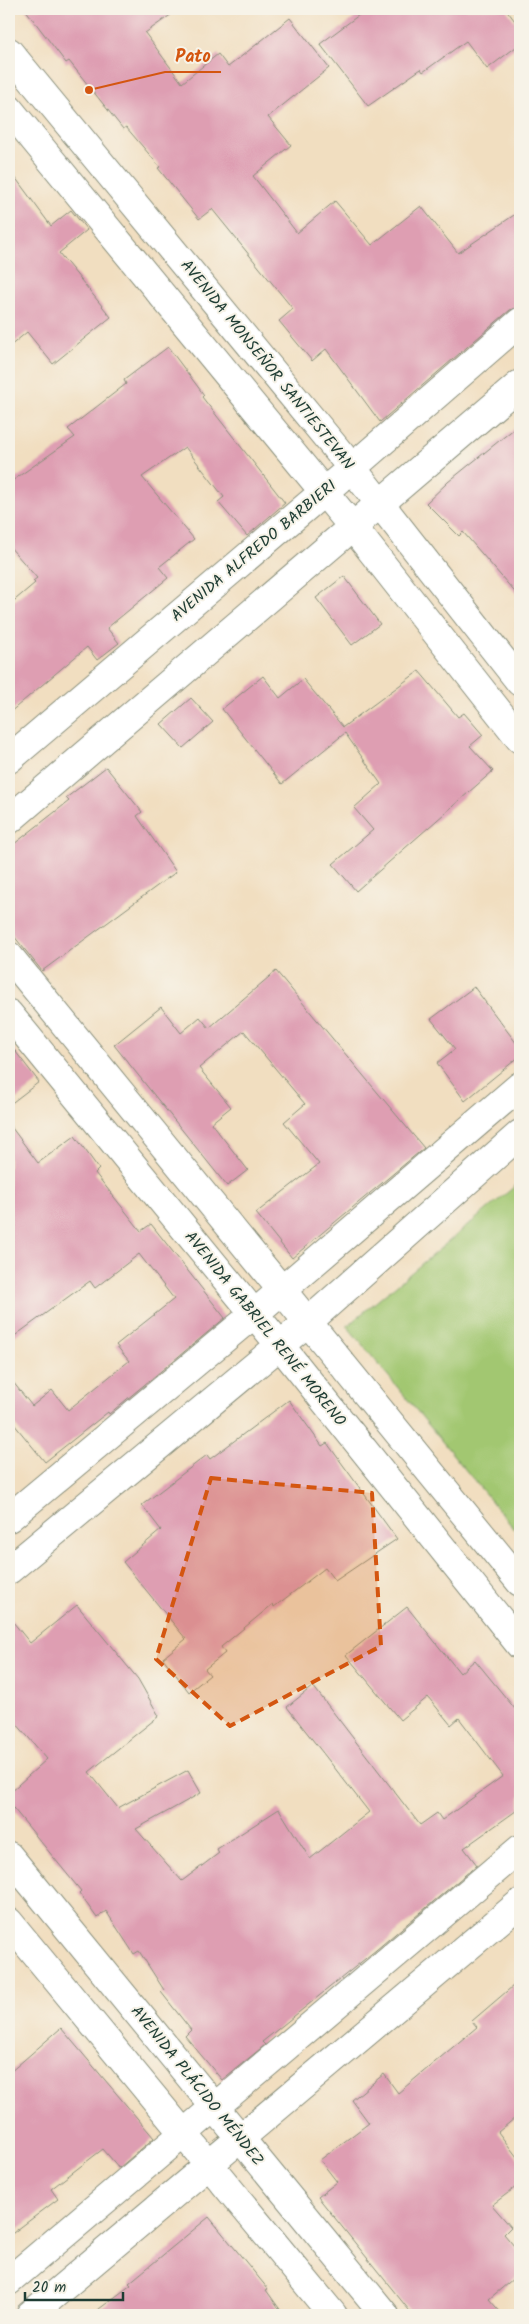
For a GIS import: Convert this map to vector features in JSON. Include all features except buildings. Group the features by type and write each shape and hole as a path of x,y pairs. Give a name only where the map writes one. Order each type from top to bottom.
{"street":[{"name":"AVENIDA MONSEÑOR SANTIESTEVAN","path":"10,57 352,468 520,682"},
{"path":"9,109 352,526 520,738"},
{"name":"AVENIDA ALFREDO BARBIERI","path":"9,759 352,468 520,322"},
{"path":"9,820 520,384"},
{"path":"9,956 520,1582"},
{"name":"AVENIDA GABRIEL RENÉ MORENO","path":"9,1014 279,1344 520,1645"},
{"path":"9,1518 254,1314 520,1086"},
{"path":"9,1570 279,1344 308,1322 520,1134"},
{"path":"9,2281 520,1850"},
{"name":"AVENIDA PLÁCIDO MÉNDEZ","path":"9,1856 385,2315"},
{"path":"30,2315 520,1902"},
{"path":"9,1922 333,2315"}],"highlighted area":[{"path":"211,1478 372,1493 381,1646 230,1726 156,1659"}],"green space":[{"path":"520,1182 520,1536 347,1326"}],"place":[{"name":"Pato","path":"89,90"}]}
